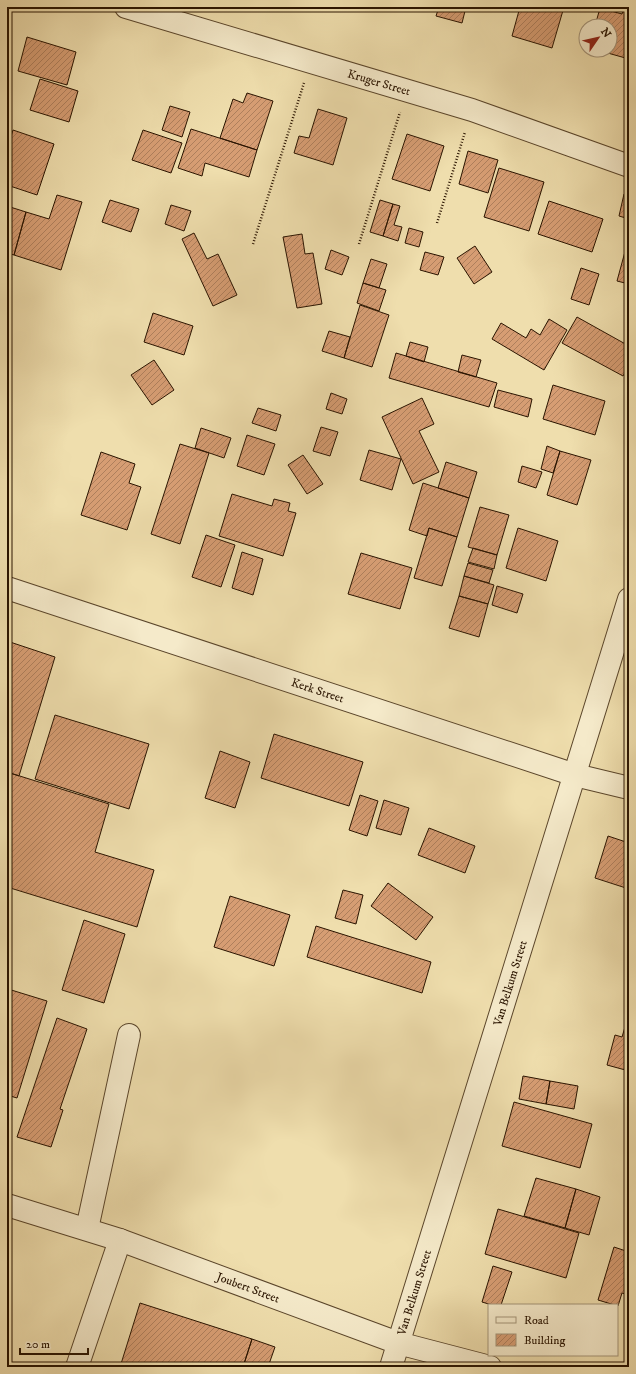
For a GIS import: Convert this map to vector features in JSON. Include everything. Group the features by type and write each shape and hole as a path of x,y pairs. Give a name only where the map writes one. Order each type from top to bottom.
{"street":[{"name":"Kruger Street","path":"126,7 472,110 629,166"},
{"name":"Kerk Street","path":"7,588 575,775 629,788"},
{"name":"Van Belkum Street","path":"391,1367 629,599"},
{"path":"87,1229 129,1035"},
{"name":"Joubert Street","path":"7,1205 120,1240 398,1343 490,1367"},
{"path":"77,1367 120,1240"}],"path":[{"path":"254,244 310,62"},
{"path":"359,244 407,91"},
{"path":"437,223 472,110"}],"building":[{"path":"439,7 466,7 462,23 436,16"},
{"path":"520,7 564,7 552,48 512,36"},
{"path":"624,7 629,7 629,59 618,56 618,18 597,18 600,8 622,14"},
{"path":"27,37 76,52 67,85 18,71"},
{"path":"40,79 78,91 69,122 30,110"},
{"path":"247,93 273,101 257,150 220,138 233,99 243,103"},
{"path":"170,106 190,112 182,137 162,130"},
{"path":"318,109 347,118 333,165 294,153 299,136 309,138"},
{"path":"191,129 257,150 249,177 205,163 202,176 178,168"},
{"path":"13,130 54,144 37,195 7,185 7,172 9,165 7,164 7,150"},
{"path":"143,130 182,143 171,173 132,160"},
{"path":"407,134 444,146 430,191 392,179"},
{"path":"468,151 498,160 488,193 459,184"},
{"path":"499,168 544,182 529,231 484,217"},
{"path":"624,194 629,195 629,219 619,216"},
{"path":"57,195 82,202 61,270 14,255 26,212 49,219"},
{"path":"110,200 139,209 131,232 102,222"},
{"path":"380,200 393,204 383,236 370,232"},
{"path":"549,201 603,219 592,252 538,234"},
{"path":"393,204 400,206 394,225 402,227 398,241 383,236"},
{"path":"171,205 191,211 184,231 165,224"},
{"path":"7,206 26,212 14,255 7,253"},
{"path":"409,228 423,232 419,247 405,243"},
{"path":"194,233 207,259 218,254 237,295 213,306 182,239"},
{"path":"302,234 305,254 313,253 322,304 297,308 283,237"},
{"path":"629,237 629,284 617,281"},
{"path":"475,246 492,272 474,284 457,258"},
{"path":"331,250 349,257 342,275 325,269"},
{"path":"425,252 444,257 438,275 420,270"},
{"path":"371,259 387,264 379,288 363,283"},
{"path":"581,268 599,274 589,305 571,299"},
{"path":"363,283 386,290 379,311 357,303"},
{"path":"360,305 389,315 372,367 344,358"},
{"path":"153,313 193,326 184,355 144,342"},
{"path":"577,317 629,346 629,365 623,376 562,343"},
{"path":"549,319 567,330 544,370 492,339 501,323 526,338 531,329 540,335"},
{"path":"329,331 350,337 344,358 322,351"},
{"path":"410,342 428,347 424,362 406,356"},
{"path":"396,353 497,383 489,407 389,378"},
{"path":"462,355 481,360 476,377 458,372"},
{"path":"154,360 174,390 152,405 131,375"},
{"path":"553,385 605,401 595,435 543,419"},
{"path":"498,390 532,399 528,417 494,407"},
{"path":"331,393 347,399 342,414 326,409"},
{"path":"422,398 434,424 419,431 439,472 413,484 382,417"},
{"path":"258,408 281,415 276,431 252,423"},
{"path":"321,427 338,432 330,456 313,451"},
{"path":"201,428 231,438 224,458 195,448"},
{"path":"247,435 275,444 264,475 237,466"},
{"path":"180,444 209,453 180,544 151,534"},
{"path":"547,446 560,451 553,473 541,469"},
{"path":"369,450 401,459 392,490 360,480"},
{"path":"560,451 591,460 577,505 547,495"},
{"path":"101,452 135,464 129,483 141,487 127,530 81,515"},
{"path":"303,455 323,484 307,494 288,465"},
{"path":"446,462 477,472 469,498 438,488"},
{"path":"522,466 542,472 536,488 518,482"},
{"path":"423,483 469,498 457,537 429,528 427,536 409,530"},
{"path":"232,494 272,506 274,499 290,503 288,511 296,513 283,556 219,536"},
{"path":"480,507 509,515 497,555 468,547"},
{"path":"429,528 457,537 442,586 414,578"},
{"path":"518,528 558,541 546,581 506,568"},
{"path":"206,535 235,545 221,587 192,577"},
{"path":"473,548 497,555 494,569 468,562"},
{"path":"242,552 263,559 253,595 232,588"},
{"path":"361,553 412,568 400,609 348,594"},
{"path":"468,563 493,570 489,583 464,576"},
{"path":"464,576 494,585 488,604 459,596"},
{"path":"497,586 523,594 517,613 492,605"},
{"path":"459,596 488,604 479,637 449,628"},
{"path":"7,641 55,657 19,776 7,772"},
{"path":"55,715 149,744 129,809 35,779"},
{"path":"274,734 363,762 349,806 261,778"},
{"path":"220,751 250,762 235,808 205,798"},
{"path":"7,772 109,804 95,852 154,870 137,927 7,887"},
{"path":"360,795 378,801 367,836 349,830"},
{"path":"384,800 409,808 401,835 376,828"},
{"path":"429,828 475,846 465,873 418,855"},
{"path":"608,836 629,843 629,889 595,878"},
{"path":"388,883 433,917 416,940 371,906"},
{"path":"343,890 363,895 356,924 335,918"},
{"path":"230,896 290,915 274,966 214,947"},
{"path":"84,920 125,934 104,1003 62,990"},
{"path":"316,926 431,962 422,993 307,957"},
{"path":"8,989 47,1001 17,1098 7,1095"},
{"path":"628,1017 629,1071 607,1065 615,1035 622,1037"},
{"path":"57,1018 87,1029 60,1109 63,1110 51,1147 17,1137"},
{"path":"523,1076 550,1081 546,1104 519,1099"},
{"path":"550,1081 578,1086 574,1109 546,1104"},
{"path":"514,1102 592,1124 580,1168 502,1146"},
{"path":"536,1178 576,1189 565,1228 524,1216"},
{"path":"576,1189 600,1197 589,1235 565,1228"},
{"path":"498,1209 579,1233 566,1278 485,1254"},
{"path":"614,1247 629,1252 629,1295 622,1293 618,1306 618,1304 611,1304 598,1300"},
{"path":"493,1266 512,1272 501,1304 489,1304 482,1302"},
{"path":"140,1303 252,1339 243,1367 120,1367"},
{"path":"252,1339 275,1347 268,1367 243,1367"}]}
